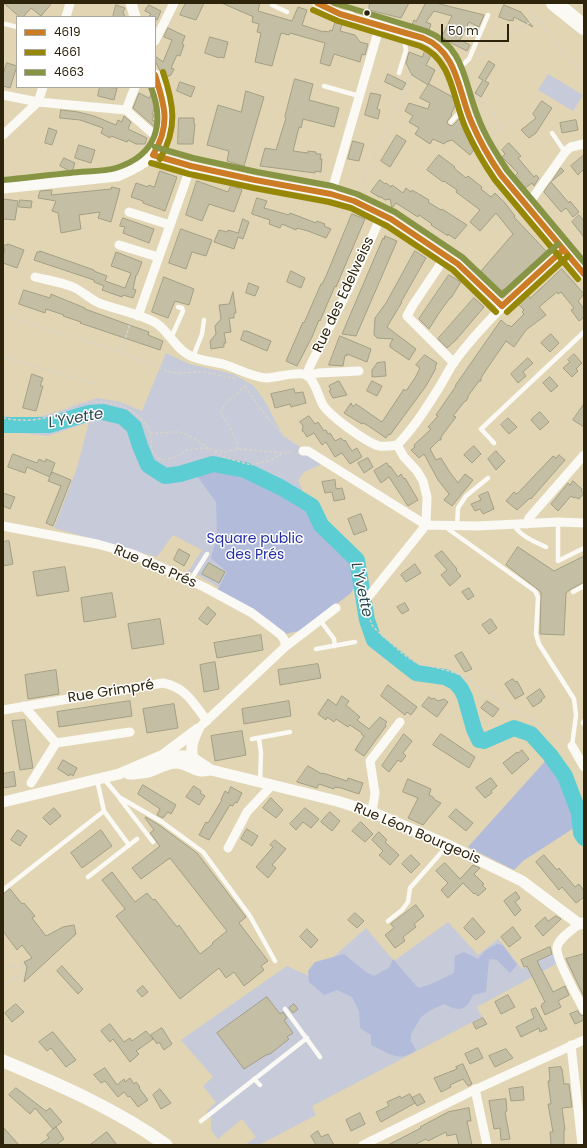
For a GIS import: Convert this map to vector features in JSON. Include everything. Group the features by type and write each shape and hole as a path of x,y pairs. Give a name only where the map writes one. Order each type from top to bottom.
{"highway":[{"path":"554,3 584,27"}],"main road":[{"path":"3,1061 69,1090 141,1128 166,1145"}],"street":[{"path":"66,16 70,3"},
{"path":"130,3 135,16"},
{"path":"156,39 174,3"},
{"path":"320,4 332,12 422,38 434,44 446,53 456,71 466,110 475,131 501,175 584,274"},
{"path":"331,194 380,26"},
{"path":"3,188 117,176 129,172 153,155 165,125 164,104 156,78"},
{"path":"3,135 38,102 43,88"},
{"path":"126,110 135,88"},
{"path":"3,95 38,102 126,110 160,140"},
{"path":"526,206 565,152 571,147 584,144"},
{"path":"153,155 191,166 331,194 354,201 391,219 446,256 464,269 502,306"},
{"path":"136,315 191,166"},
{"path":"129,212 170,225"},
{"name":"Rue des Edelweiss","path":"307,376 379,221 384,216"},
{"path":"120,245 158,257"},
{"path":"35,277 73,287 98,302 154,322 162,328 187,355 192,357 223,364 252,375 265,378 303,374 307,376 315,386 324,407 333,416 371,442 379,446 387,447 397,445 418,420 454,363 476,335 502,306 563,250"},
{"path":"446,256 407,316 454,363"},
{"path":"307,376 318,373 359,371"},
{"path":"369,596 426,525 426,489 417,471 397,445"},
{"path":"303,451 308,451 426,525 457,526 514,525 558,522 584,523"},
{"path":"527,524 529,518 584,455"},
{"name":"Rue des Prés","path":"3,526 97,544 133,554 252,613 282,634 285,641 284,647"},
{"path":"3,802 119,774 161,756 198,729 284,647 336,608"},
{"name":"Rue Grimpré","path":"3,710 163,683 172,685 184,691 207,721"},
{"path":"24,706 56,744"},
{"path":"372,812 375,794 370,761 400,722"},
{"path":"119,774 146,772 186,760 191,751 191,746 198,729"},
{"path":"31,783 56,744 130,732"},
{"path":"180,742 179,746 186,760"},
{"path":"572,746 584,767"},
{"path":"161,756 186,760"},
{"name":"Rue Léon Bourgeois","path":"186,760 211,770 337,801 372,812 448,845 522,881 581,924"},
{"path":"228,848 247,812 272,785"},
{"path":"581,924 559,941 556,948 562,966 584,1010"},
{"path":"363,1145 476,1089 584,1040"},
{"path":"571,1045 582,1145"},
{"path":"476,1089 487,1145"}],"lane":[{"path":"273,3 272,4 287,12"},
{"path":"340,3 348,8 355,18"},
{"path":"456,71 469,59 488,15"},
{"path":"5,24 16,27"},
{"path":"399,73 406,50 403,33"},
{"path":"324,86 359,96"},
{"path":"451,122 458,114 466,110"},
{"path":"552,133 565,152"},
{"path":"170,338 183,311 182,308 178,307"},
{"path":"192,357 202,334 204,320"},
{"path":"494,444 481,428 584,332"},
{"path":"457,526 458,508 466,496 488,478"},
{"path":"558,522 558,561 584,548"},
{"path":"514,525 516,529 524,536 546,547"},
{"path":"444,526 535,591 538,597 536,634 539,644 574,699 576,715 572,746"},
{"path":"190,581 207,554"},
{"path":"573,592 584,586"},
{"path":"320,620 334,639 335,646"},
{"path":"316,649 355,642"},
{"path":"252,739 290,732"},
{"path":"259,738 261,752 260,782"},
{"path":"101,779 119,798 153,842"},
{"path":"101,779 104,811 129,845"},
{"path":"119,798 162,822 203,852 250,916 275,961"},
{"path":"3,890 104,811"},
{"path":"88,876 137,838"},
{"path":"388,921 402,910 408,902 410,888 448,845"},
{"path":"285,1009 320,1057"},
{"path":"201,1121 306,1038"},
{"path":"254,1079 260,1085"}],"path":[{"path":"526,3 567,58 584,74"},
{"path":"469,59 492,50 505,34 526,25 537,18"},
{"path":"354,201 411,76 404,60"},
{"path":"460,90 472,93 485,106"},
{"path":"479,118 490,110 503,127 482,142"},
{"path":"3,315 121,352 172,373 204,372 229,378"},
{"path":"121,352 136,315"},
{"path":"3,357 95,384"},
{"path":"238,449 230,429 221,413 222,408 245,387 252,375"},
{"path":"3,418 16,421 27,421 49,416 81,403 96,402 119,405 137,415 143,421 150,433 151,447 154,454 162,460 177,457 186,450 203,448 225,452 238,449 283,453 303,451 299,444 283,434 267,417 245,387"},
{"path":"150,433 183,433 223,457 251,465 271,460 283,453"},
{"path":"369,596 367,605 368,617 373,627 403,654 416,662 449,671 461,676 513,710 556,733 572,746"},
{"path":"336,608 354,599"},
{"path":"3,966 15,967 25,965"},
{"path":"3,983 25,973"}],"shaded area":[{"path":"548,74 583,95 573,111 538,90"},
{"path":"166,353 189,364 233,374 254,386 266,403 283,436 300,447 298,454 309,453 320,461 320,465 304,472 298,480 311,509 284,496 264,484 217,471 290,630 200,576 188,572 202,550 173,535 157,557 54,528 77,468 89,422 48,436 3,431 3,416 28,419 47,415 97,398 120,402 142,411"},
{"path":"448,922 478,955 498,939 522,969 553,954 558,963 477,1007 482,1017 314,1105 312,1107 316,1115 259,1145 245,1145 256,1137 242,1119 218,1139 211,1130 211,1119 206,1112 216,1102 203,1086 213,1077 181,1040 287,966 311,977 366,928 394,961"}],"green space":[{"name":"Square public des Prés","path":"213,468 247,476 311,509 320,528 355,562 358,580 351,593 303,630 285,634 217,591 227,572 211,558 217,536 216,502 195,473"},
{"path":"548,758 563,779 574,811 577,826 523,861 514,870 468,847"},
{"path":"497,944 503,945 517,965 510,973 497,960 489,959 486,992 473,995 465,1007 458,1009 444,1004 421,1017 411,1034 411,1041 416,1050 404,1056 393,1055 371,1045 371,1035 360,1028 359,1011 352,997 337,990 324,995 309,982 308,971 315,962 344,954 366,972 374,976 389,968 393,959 418,988 431,984 454,973 455,956 464,952 478,959 486,950"}],"building":[{"path":"4,3 52,3 41,16 31,8 24,16 19,16"},
{"path":"186,3 204,3 196,20 180,15"},
{"path":"222,3 260,3 258,11 292,21 298,7 307,10 302,25 324,32 329,32 330,30 332,31 335,22 342,24 340,31 355,35 360,42 368,44 365,55 362,54 360,62 334,54 330,66 320,63 325,43 290,33 289,35 281,33 272,66 255,62 261,33 257,32 259,24 252,22 253,17"},
{"path":"370,3 409,3 401,18 369,10"},
{"path":"426,3 436,3 484,15 479,27 469,22 460,40 470,45 467,51 441,38 452,16 434,11 426,22 431,24 428,33 411,27"},
{"path":"116,5 125,8 123,12 125,16 113,16"},
{"path":"149,5 161,11 157,20 156,16 149,16 151,14 145,11"},
{"path":"504,5 521,12 533,27 514,17 513,21 510,21 499,17"},
{"path":"168,28 185,36 182,44 184,45 180,56 177,55 171,68 174,69 171,75 164,78 156,63 156,57 163,62 172,40 164,37"},
{"path":"210,37 228,42 224,58 219,58 205,53"},
{"path":"425,51 431,55 426,65 435,70 428,85 412,75 406,63 409,52 422,57"},
{"path":"489,61 495,65 485,81 489,83 481,97 475,93 483,80 479,78"},
{"path":"7,63 16,66 10,88 3,86 3,75"},
{"path":"388,74 406,83 402,90 385,82"},
{"path":"295,79 313,84 309,100 339,108 334,127 303,119 301,128 299,127 293,151 308,153 308,151 321,154 321,172 315,171 315,173 260,166 265,148 276,150 286,118"},
{"path":"180,82 195,87 191,97 177,91"},
{"path":"429,84 458,100 447,123 452,126 459,119 464,123 462,126 468,130 473,140 471,142 476,147 470,155 452,140 444,144 433,139 430,144 415,134 419,128 409,122 413,116 405,111 409,103 428,109 430,103 420,98"},
{"path":"100,88 117,88 114,100 98,96"},
{"path":"153,91 157,103 152,114 154,115 152,120 158,123 157,129 133,108 139,93 149,98"},
{"path":"246,91 264,97 244,166 227,161 229,151 207,145 218,105 241,112"},
{"path":"371,93 381,95 377,109 380,110 378,119 365,115"},
{"path":"542,101 552,108 536,133 529,138 521,130 536,118 533,114"},
{"path":"61,110 94,116 116,125 118,120 122,122 124,116 131,122 128,129 147,138 145,144 136,144 128,140 127,142 111,136 110,138 101,133 103,128 80,120 60,118"},
{"path":"179,118 194,118 195,124 193,144 178,144"},
{"path":"576,120 578,130 562,133 560,123"},
{"path":"49,128 57,131 52,145 45,143"},
{"path":"397,135 406,141 390,167 381,161"},
{"path":"353,141 364,144 359,161 348,159"},
{"path":"509,143 521,156 518,158 534,177 536,175 539,178 534,186 532,183 525,188 515,176 518,173 502,157 505,154 502,150"},
{"path":"79,145 95,150 91,163 75,158"},
{"path":"439,155 455,167 454,168 466,178 468,176 482,187 481,189 491,197 495,193 505,203 515,216 514,217 547,252 513,281 515,283 506,292 503,289 500,292 498,289 495,291 487,282 489,279 481,271 513,234 496,213 480,231 470,222 480,210 456,192 457,190 427,170"},
{"path":"584,155 584,169 578,175 571,166"},
{"path":"64,158 75,163 72,172 60,166"},
{"path":"561,168 564,171 552,181"},
{"path":"160,171 177,177 165,211 131,197 136,183 148,187 149,185 154,187"},
{"path":"380,180 391,187 392,185 403,193 406,188 411,192 412,190 429,200 428,202 467,225 455,239 431,225 432,224 419,215 418,217 396,203 392,208 390,199 385,200 371,192"},
{"path":"197,181 228,192 231,185 242,190 234,212 209,204 202,221 186,215"},
{"path":"551,182 579,212 573,217 566,208 561,212 544,192"},
{"path":"112,187 120,189 111,222 98,218 100,212 79,215 81,229 61,233 58,213 52,211 56,201 38,198 40,191 52,190 51,195 111,189"},
{"path":"257,198 267,201 264,208 289,215 290,213 316,223 317,221 325,224 324,226 331,229 326,238 297,228 296,230 282,224 280,228 269,224 270,220 252,214"},
{"path":"4,199 18,201 15,220 3,219"},
{"path":"20,200 32,201 31,208 19,207"},
{"path":"352,214 365,219 336,287 335,286 320,321 319,320 297,366 286,361 303,322 304,323 326,276"},
{"path":"579,215 584,221 584,237 572,222"},
{"path":"123,218 154,229 149,243 123,233 125,227 120,226"},
{"path":"243,219 249,222 243,239 238,237 234,249 214,242 219,230 227,232 228,230 238,233"},
{"path":"181,229 212,240 206,256 192,252 186,269 169,263"},
{"path":"385,236 397,241 356,336 342,334 383,238 384,239"},
{"path":"8,244 24,250 17,268 3,263 3,255 5,250 3,245"},
{"path":"40,251 94,270 107,276 105,281 125,288 131,273 111,266 116,252 142,262 136,275 133,289 136,290 133,298 123,295 122,297 102,290 104,286 94,282 94,280 34,260 37,252"},
{"path":"415,251 426,258 387,327 416,349 409,360 390,347 393,339 377,338 374,335 375,318 386,303"},
{"path":"562,269 584,294 578,301 584,309 584,317 579,321 571,310 574,308 561,292 558,294 557,292 539,307 546,315 526,330 514,347 506,341 484,373 481,381 479,381 466,401 453,416 456,417 441,437 441,440 439,440 430,449 436,460 441,458 458,483 465,474 473,480 452,506 444,500 449,494 438,480 424,454 419,458 411,450 415,447 414,445 431,429 428,427 438,416 436,415 455,386 501,320 511,327 524,314 522,312 524,310 518,304 528,295 530,298"},
{"path":"291,271 305,278 301,288 287,282"},
{"path":"449,275 461,282 429,329 419,319"},
{"path":"164,277 194,289 189,305 175,301 168,318 152,312"},
{"path":"249,283 259,287 255,296 246,293"},
{"path":"24,290 50,298 51,294 85,309 149,332 148,335 163,341 160,350 80,323 81,322 46,309 45,313 19,304"},
{"path":"233,292 236,313 234,313 234,318 229,318 231,332 224,333 226,343 224,343 224,347 211,349 210,341 216,334 215,326 221,319 219,305 229,304"},
{"path":"474,298 484,307 456,340 447,348 438,339"},
{"path":"244,331 271,341 267,351 241,340"},
{"path":"551,334 559,343 550,352 541,343"},
{"path":"340,336 371,349 367,362 347,354 347,356 345,355 343,366 329,365"},
{"path":"574,354 582,363 576,369 578,371 572,377 563,368 570,362 568,360"},
{"path":"425,355 437,363 436,368 426,386 390,435 389,434 386,438 367,425 362,424 344,413 351,403 353,407 356,404 382,422 404,389 406,391 415,378 420,368 416,365"},
{"path":"528,358 533,363 523,372 526,376 518,383 511,374"},
{"path":"385,362 386,376 372,377 372,370 377,363"},
{"path":"32,374 43,378 40,386 43,386 36,411 23,408"},
{"path":"550,377 558,386 551,392 543,383"},
{"path":"339,381 347,395 333,398 329,391 331,390 329,386"},
{"path":"372,381 382,386 377,396 367,391"},
{"path":"294,389 295,393 303,392 306,403 291,407 290,404 275,408 271,394"},
{"path":"584,404 584,427 573,420"},
{"path":"540,412 549,422 540,430 531,420"},
{"path":"309,416 315,424 318,422 324,431 326,430 328,434 330,433 335,441 341,438 344,441 345,440 352,451 357,448 362,457 350,464 342,453 335,457 326,442 322,445 314,433 307,437 302,431 303,426 300,422"},
{"path":"508,418 517,427 509,434 501,425"},
{"path":"474,446 481,454 472,463 464,455"},
{"path":"496,451 505,461 496,470 488,459"},
{"path":"13,454 37,463 39,459 45,462 46,459 55,463 50,476 52,472 71,480 53,526 46,523 61,486 48,481 50,477 27,467 25,473 8,467"},
{"path":"559,455 565,460 531,499 530,498 517,510 506,501 514,492 517,494 553,456 556,458"},
{"path":"368,458 373,467 364,473 358,463"},
{"path":"387,463 398,477 401,474 404,479 405,478 418,500 408,506 389,477 381,483 374,471"},
{"path":"335,480 336,489 342,488 345,499 334,501 332,492 325,493 322,482"},
{"path":"573,481 582,489 581,491 584,493 579,499 571,496 558,511 551,504 568,483 570,485"},
{"path":"488,492 494,509 483,514 480,509 475,511 471,504 481,500 479,496"},
{"path":"3,493 15,497 10,509 3,506"},
{"path":"361,514 367,530 354,535 348,519"},
{"path":"9,541 13,564 3,566 3,542"},
{"path":"518,547 554,571 584,556 584,582 566,593 564,635 540,634 541,592 506,565"},
{"path":"179,549 190,555 184,566 174,560"},
{"path":"442,551 461,576 450,586 441,575 447,570 435,556"},
{"path":"209,563 225,572 219,583 202,574"},
{"path":"415,564 421,573 406,582 401,575"},
{"path":"65,567 69,591 37,596 33,572"},
{"path":"469,588 474,596 468,600 462,592"},
{"path":"112,593 116,617 84,622 81,598"},
{"path":"405,603 409,610 402,614 397,607"},
{"path":"208,607 216,614 207,625 199,619"},
{"path":"160,619 164,644 132,649 128,624"},
{"path":"491,619 497,628 489,634 482,625"},
{"path":"261,635 263,650 217,658 214,643"},
{"path":"462,652 472,669 465,672 455,656"},
{"path":"215,662 219,689 204,692 200,665"},
{"path":"318,664 321,678 280,685 278,670"},
{"path":"56,670 59,694 28,699 25,675"},
{"path":"513,679 515,682 517,681 524,694 515,699 505,684"},
{"path":"388,685 417,707 411,715 407,712 405,715 381,696"},
{"path":"540,689 545,697 533,707 527,698"},
{"path":"342,696 349,701 346,705 360,717 357,720 369,729 380,717 387,722 385,724 386,726 364,756 355,750 364,736 361,734 362,733 350,725 348,727 336,719 334,722 327,717 326,720 318,714 328,699 336,705"},
{"path":"429,697 438,701 444,699 448,702 437,717 422,706"},
{"path":"130,701 132,716 59,727 57,712"},
{"path":"289,701 291,716 244,724 242,709"},
{"path":"487,701 499,709 493,717 481,708"},
{"path":"174,704 178,728 147,733 143,709"},
{"path":"25,720 33,768 20,770 12,721"},
{"path":"242,731 246,755 215,761 211,736"},
{"path":"404,734 412,741 403,753 406,756 401,762 398,760 389,772 382,766"},
{"path":"441,734 475,757 469,768 433,745"},
{"path":"522,750 529,759 512,774 503,763"},
{"path":"63,760 77,768 73,776 70,774 69,776 58,769"},
{"path":"308,766 322,774 323,773 347,781 348,778 363,783 359,794 341,788 335,787 334,789 319,784 317,788 297,782"},
{"path":"14,772 16,786 3,788 3,774"},
{"path":"491,778 497,786 491,791 492,793 485,798 476,788"},
{"path":"408,779 431,789 429,795 441,803 423,825 408,818 418,798 403,792"},
{"path":"143,785 176,805 171,814 168,812 163,818 157,815 160,809 138,794"},
{"path":"194,786 205,796 199,805 186,797"},
{"path":"231,787 242,793 237,803 235,802 233,806 230,805 209,840 199,835 206,822 208,823 222,800 225,791 228,793"},
{"path":"271,798 283,810 276,818 263,808"},
{"path":"54,808 61,816 50,825 43,818"},
{"path":"305,808 319,819 311,828 303,822 296,830 290,824"},
{"path":"456,809 473,823 466,831 449,817"},
{"path":"330,812 340,821 332,831 321,822"},
{"path":"146,817 197,853 246,917 239,923 268,961 261,966 264,970 244,986 234,972 226,978 219,968 180,999 116,916 125,909 102,880 112,872 135,902 147,893 153,900 155,899 177,927 179,925 200,954 227,931 170,858 141,879 132,868 160,846 150,833 154,830 145,818"},
{"path":"361,822 373,834 365,842 352,831"},
{"path":"247,829 258,836 252,846 241,839"},
{"path":"18,830 27,836 20,846 11,840"},
{"path":"101,830 112,846 82,868 71,853"},
{"path":"379,832 387,840 385,842 399,855 390,865 379,855 383,851 372,840"},
{"path":"275,840 286,849 272,865 276,868 268,878 256,867 273,847 270,845"},
{"path":"411,855 420,864 411,873 402,864"},
{"path":"544,855 557,870 559,868 575,887 579,884 584,891 584,897 576,903 562,887 559,890 536,862"},
{"path":"445,863 460,879 473,865 480,868 474,874 484,884 482,885 486,889 478,896 463,883 448,898 441,890 448,883 436,871"},
{"path":"10,889 22,904 24,903 35,916 32,918 46,936 63,927 74,925 76,934 24,982 27,967 24,962 32,958 22,945 17,950 3,931 3,895"},
{"path":"516,892 520,898 515,902 521,910 515,916 504,901"},
{"path":"416,905 424,916 414,924 416,927 403,937 405,941 395,948 385,935 394,928 391,924"},
{"path":"355,913 364,921 357,928 348,920"},
{"path":"556,916 561,919 543,936 535,926 545,917 548,921"},
{"path":"473,918 485,932 476,940 464,928"},
{"path":"513,927 521,938 509,947 501,937"},
{"path":"307,929 318,940 311,948 300,937"},
{"path":"550,947 552,954 537,961 553,992 565,986 569,995 558,1001 561,1007 545,1015 541,1006 545,1002 527,966 524,967 521,960"},
{"path":"584,954 584,997 566,959"},
{"path":"62,966 83,989 78,994 57,971"},
{"path":"143,986 148,992 142,997 137,991"},
{"path":"508,995 515,1007 501,1014 495,1002"},
{"path":"267,997 280,1014 283,1012 287,1018 284,1020 293,1033 287,1037 289,1039 270,1054 244,1069 217,1033"},
{"path":"16,1004 24,1012 12,1022 5,1013"},
{"path":"294,1004 298,1009 293,1013 289,1008"},
{"path":"536,1008 547,1029 540,1032 539,1028 521,1037 516,1027 534,1018 531,1010"},
{"path":"578,1011 580,1015 584,1016 584,1020 575,1024 570,1014"},
{"path":"483,1018 487,1024 476,1029 473,1023"},
{"path":"110,1024 124,1042 130,1038 132,1041 146,1031 153,1039 136,1051 139,1054 130,1062 113,1039 110,1042 101,1031"},
{"path":"162,1028 172,1044 164,1050 159,1042 157,1044 151,1035"},
{"path":"53,1032 76,1060 66,1067 51,1048 47,1051 39,1042"},
{"path":"478,1048 483,1058 470,1064 465,1054"},
{"path":"506,1049 513,1058 495,1067 489,1056"},
{"path":"463,1064 472,1084 468,1086 463,1079 450,1085 451,1087 441,1092 434,1078 457,1069 456,1067"},
{"path":"561,1067 564,1084 569,1084 572,1107 562,1108 565,1130 564,1145 551,1145 550,1132 553,1132 548,1104 551,1104 548,1081 550,1081 549,1068"},
{"path":"105,1068 117,1085 124,1079 125,1082 130,1078 134,1084 136,1082 148,1100 138,1107 130,1096 128,1097 124,1092 118,1097 105,1081 101,1083 94,1075"},
{"path":"523,1087 524,1100 511,1101 509,1089"},
{"path":"16,1088 46,1111 50,1108 62,1122 53,1129 35,1108 30,1114 9,1095"},
{"path":"160,1089 171,1103 161,1109 153,1095"},
{"path":"410,1094 415,1103 381,1122 376,1112 389,1106 387,1102 400,1096 401,1098"},
{"path":"420,1094 425,1102 417,1106 412,1098"},
{"path":"506,1099 507,1111 505,1112 510,1139 501,1140 500,1128 494,1129 489,1101"},
{"path":"469,1108 471,1121 467,1121 472,1145 459,1145 456,1134 447,1136 446,1132 428,1141 426,1139 414,1145 388,1145 448,1112"},
{"path":"360,1113 365,1124 351,1131 346,1120"},
{"path":"3,1127 19,1145 3,1145"},
{"path":"56,1127 64,1139 56,1145 39,1145 49,1138 47,1135"},
{"path":"318,1131 321,1137 328,1134 334,1145 316,1145 311,1136"},
{"path":"107,1132 117,1145 90,1145"}],"waterway":[{"name":"L'Yvette","path":"3,425 49,425 89,413 103,412 123,417 134,427 148,465 165,476 180,474 213,464 245,470 282,488 312,506 321,525 357,560 367,620 374,640 416,673 445,677 455,682 465,697 474,729 479,740 484,741 514,728 531,734 550,755 565,776 579,813 581,833 584,838"}],"transit line":[{"name":"4619","path":"317,3 340,14 423,38 435,44 450,63 474,128 492,162 501,175 584,274"},
{"name":"4663","path":"334,3 426,31 439,38 449,46 456,56 466,79 473,104 487,138 507,170 584,262"},
{"name":"4661","path":"313,10 338,21 420,46 431,52 446,71 466,129 487,168 495,180 578,279"},
{"name":"4661","path":"160,159 166,148 172,127 172,106 163,72"},
{"name":"4619","path":"153,155 159,144 164,125 164,106 156,78"},
{"name":"4663","path":"3,180 105,170 116,168 130,162 141,155 149,146 154,136 157,125 157,113 151,88"},
{"name":"4663","path":"155,147 193,158 332,186 357,194 395,212 462,257 502,295 558,244"},
{"name":"4619","path":"153,155 191,166 331,194 354,201 391,219 458,264 502,306"},
{"name":"4661","path":"151,163 189,174 329,202 351,208 387,226 453,270 496,312"},
{"name":"4619","path":"502,306 563,250"},
{"name":"4661","path":"507,312 568,256"}]}
